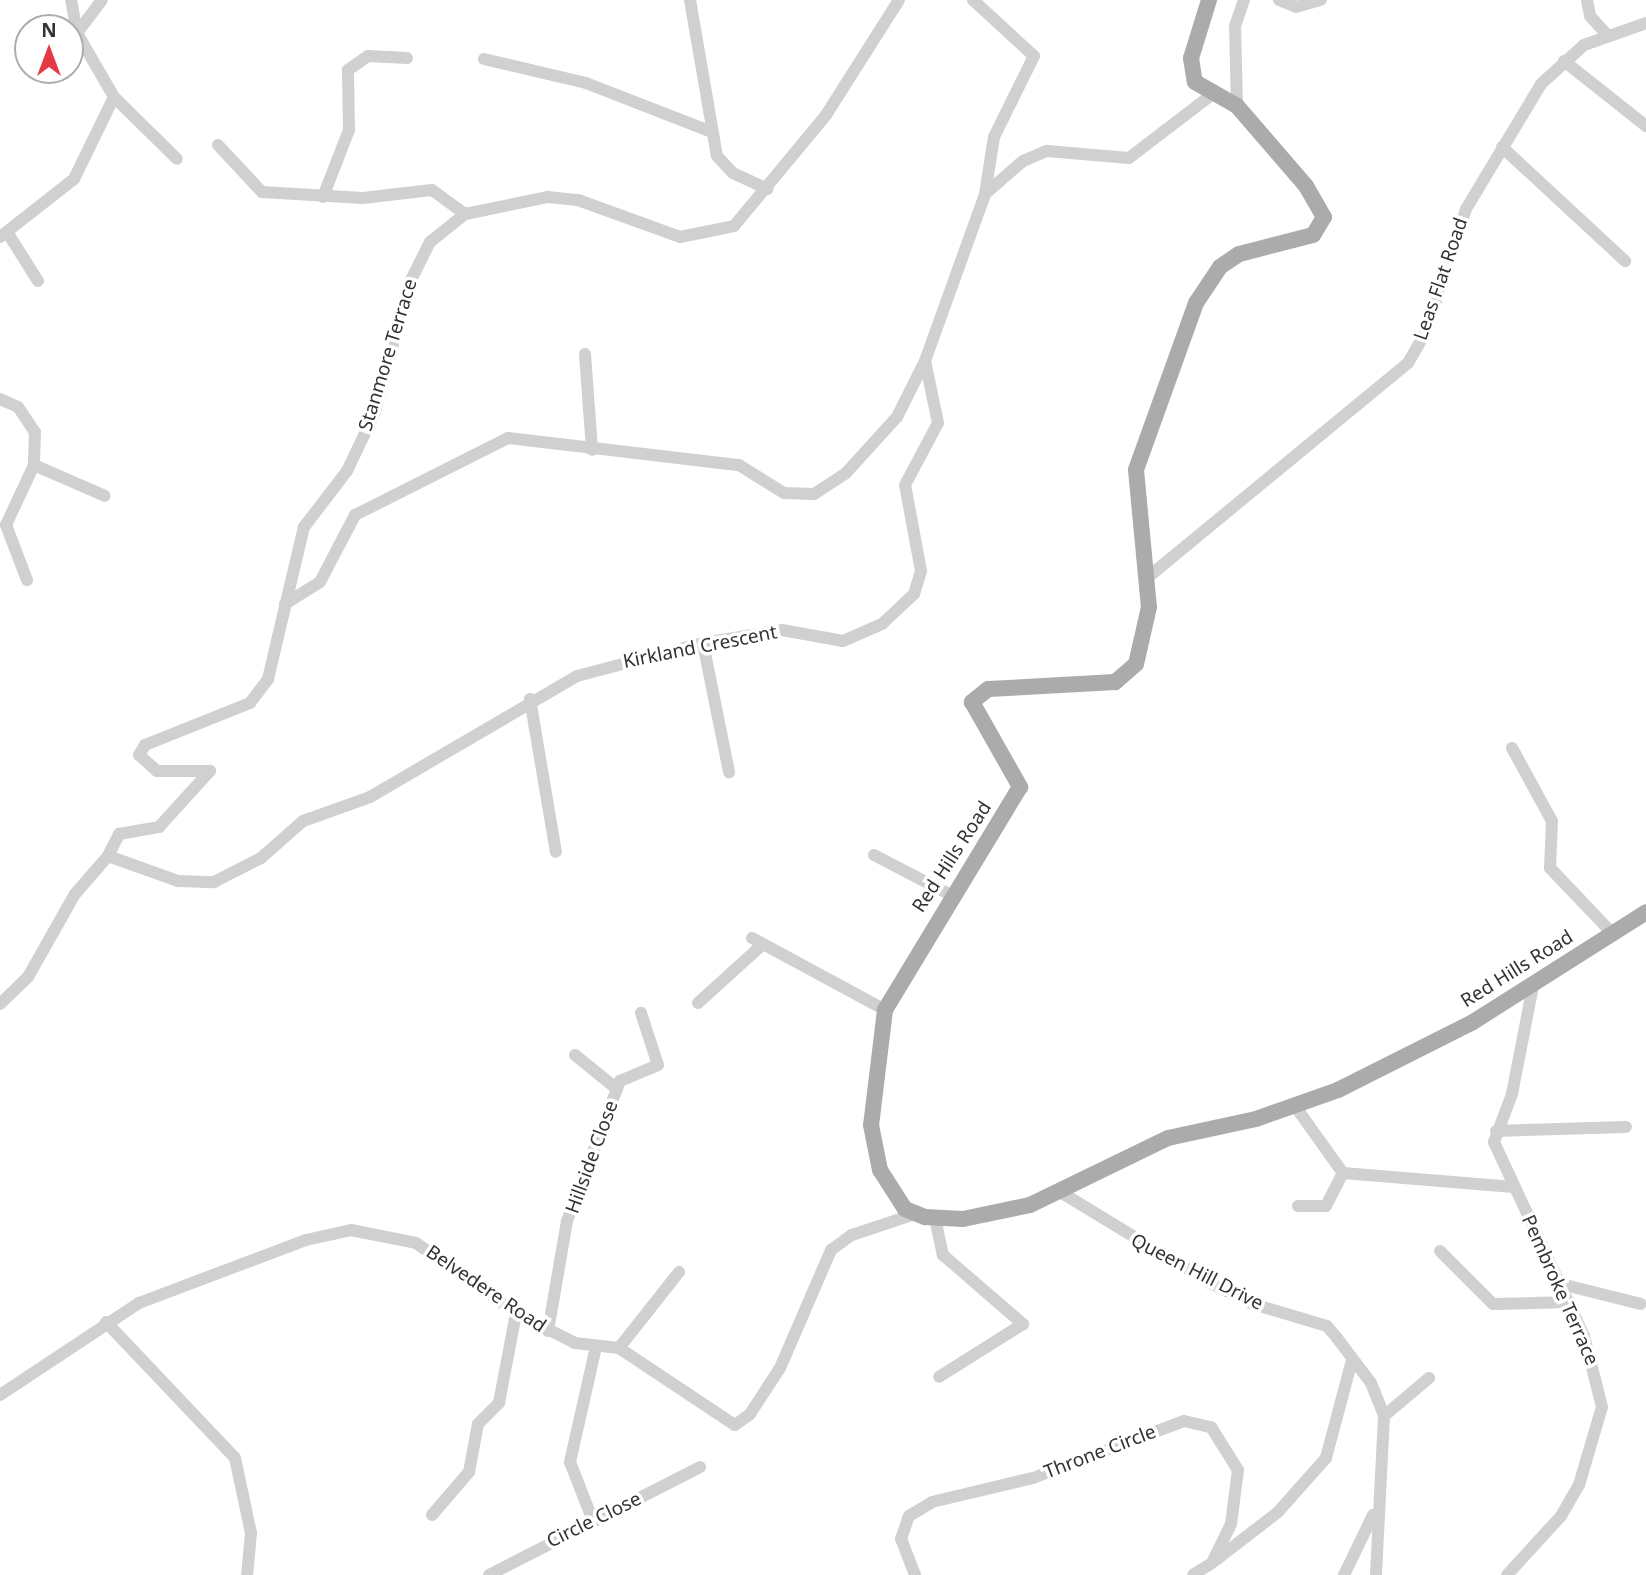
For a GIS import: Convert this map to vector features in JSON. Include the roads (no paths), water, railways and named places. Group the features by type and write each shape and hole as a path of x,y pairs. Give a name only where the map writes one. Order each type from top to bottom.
{"main road":[{"path":"1209,0 1191,58 1195,82 1210,96"},
{"name":"Red Hills Road","path":"1210,96 1237,106 1306,186 1324,217 1313,234 1239,254 1220,267 1196,303 1136,470 1149,607 1129,673 1099,686 988,689 972,702 1020,787 951,895 885,1010 874,1063 872,1146 887,1183 915,1214 935,1219 995,1215 1062,1193 1168,1139 1295,1107 1532,986 1646,912"}],"street":[{"path":"84,24 102,0"},
{"path":"690,0 709,131 724,167 766,190"},
{"path":"218,145 252,187 323,197 432,190 464,214 548,197 699,238 734,226 766,190 825,115 900,0"},
{"path":"285,604 320,582 355,515 459,458 508,438 592,450 739,465 784,493 814,494 846,473 897,417 925,361 985,194 994,136 1034,56 973,0"},
{"path":"1237,106 1235,26 1244,0"},
{"path":"1279,0 1296,7 1321,0"},
{"path":"1587,0 1590,16 1608,36"},
{"name":"Leas Flat Road","path":"1147,578 1408,363 1426,332 1466,209 1541,85 1564,61 1608,36 1646,23"},
{"path":"84,45 114,97 177,159"},
{"path":"323,197 349,130 348,70 368,56 407,58"},
{"path":"484,58 586,83 709,131"},
{"path":"1564,61 1646,126"},
{"path":"985,194 1023,161 1046,151 1129,158 1210,96"},
{"path":"38,281 3,235 74,179 114,97"},
{"path":"1502,147 1625,261"},
{"name":"Stanmore Terrace","path":"108,856 119,834 159,827 205,782 210,771 199,766 157,771 139,755 145,745 250,702 268,679 304,527 347,471 375,412 419,257 464,214"},
{"path":"585,354 592,450"},
{"name":"Kirkland Crescent","path":"108,856 178,881 214,882 261,858 303,821 370,797 530,699 607,666 703,643 782,630 843,641 882,624 914,594 920,548 905,485 938,423 925,361"},
{"path":"0,398 18,407 35,432 34,465 6,525 27,580"},
{"path":"34,465 105,496"},
{"path":"703,643 729,772"},
{"path":"530,699 556,852"},
{"path":"1512,748 1552,821 1550,868 1613,934"},
{"path":"874,855 951,895"},
{"path":"0,1004 28,977 75,894 108,856"},
{"path":"698,1003 757,941 885,1010"},
{"path":"1532,986 1511,1094 1496,1131 1626,1127"},
{"name":"Hillside Close","path":"548,1331 568,1222 617,1089 624,1075 649,1073 657,1065 640,1013"},
{"path":"575,1055 617,1089"},
{"path":"1295,1107 1343,1173 1513,1187"},
{"name":"Pembroke Terrace","path":"1496,1131 1494,1142 1513,1187 1570,1302 1600,1382 1602,1407 1578,1485 1561,1516 1507,1575"},
{"path":"1298,1206 1326,1206 1343,1173"},
{"name":"Queen Hill Drive","path":"1062,1193 1210,1283 1253,1304 1326,1326 1371,1383 1384,1416 1374,1512 1376,1575"},
{"name":"Belvedere Road","path":"0,1395 106,1322 211,1274 351,1230 416,1243 516,1313 548,1331 596,1347 619,1349 735,1425 750,1414 780,1368 831,1251 852,1235 915,1214"},
{"path":"935,1219 943,1255 1023,1324 939,1377"},
{"path":"1440,1251 1493,1304 1570,1302"},
{"path":"619,1349 679,1272"},
{"path":"1561,1284 1641,1304"},
{"path":"432,1516 469,1472 478,1423 499,1403 516,1313"},
{"path":"106,1322 235,1458 251,1534 247,1575"},
{"path":"593,1521 570,1462 596,1347"},
{"path":"1193,1575 1278,1512 1326,1458 1352,1360"},
{"path":"1384,1416 1429,1378"},
{"name":"Throne Circle","path":"915,1575 901,1539 909,1516 932,1502 1033,1478 1184,1421 1211,1427 1238,1470 1231,1524 1212,1563"},
{"name":"Circle Close","path":"489,1575 700,1468"},
{"path":"1344,1575 1374,1512"}]}
